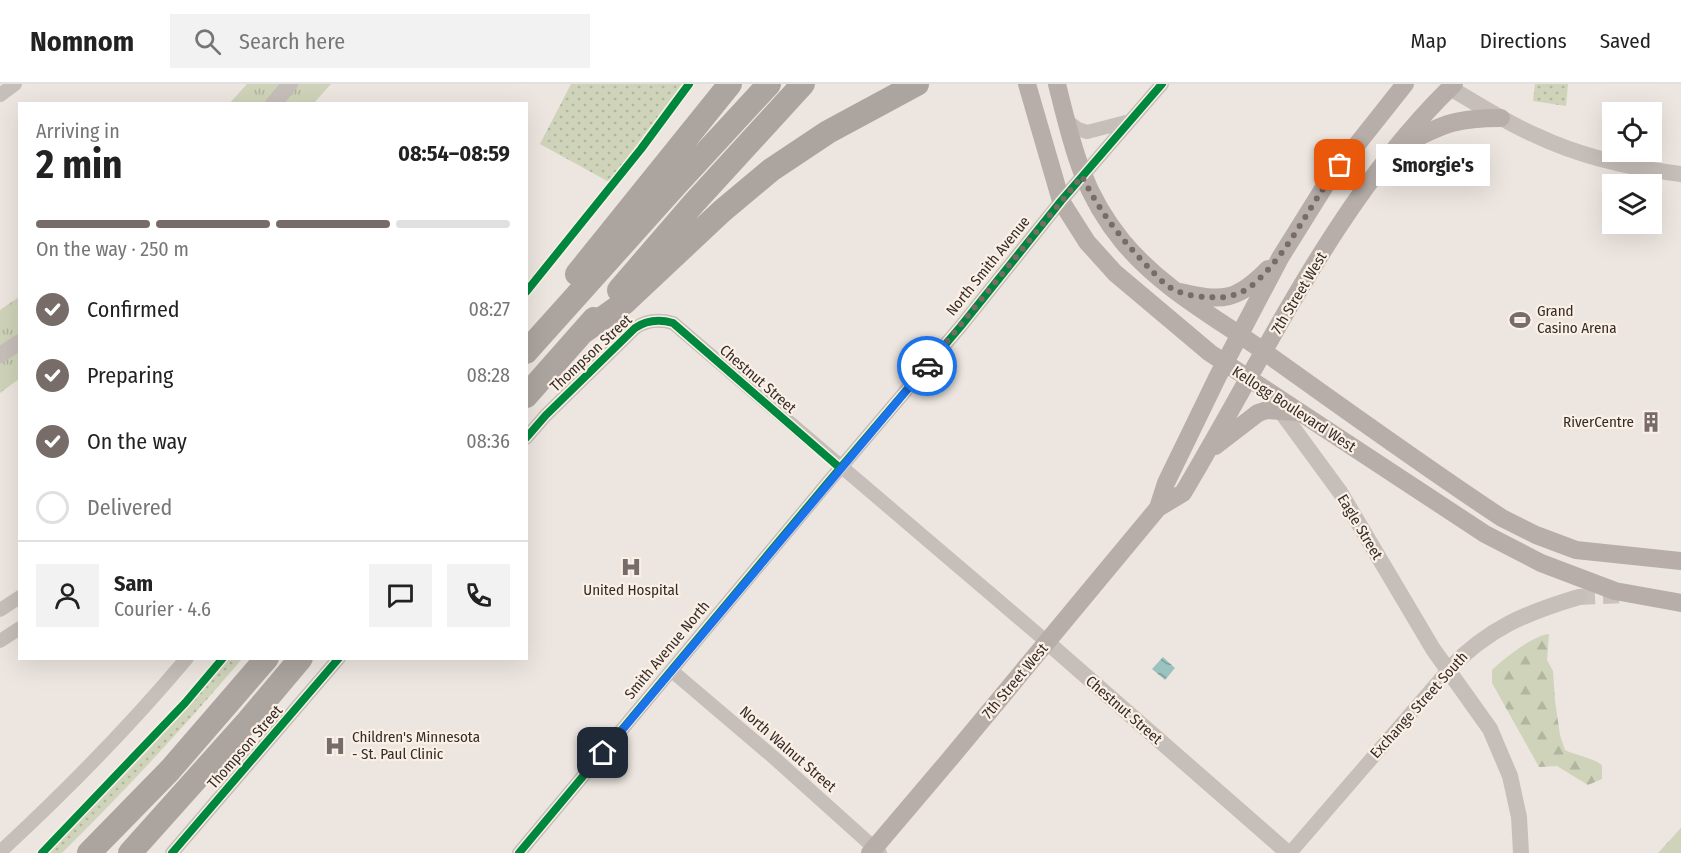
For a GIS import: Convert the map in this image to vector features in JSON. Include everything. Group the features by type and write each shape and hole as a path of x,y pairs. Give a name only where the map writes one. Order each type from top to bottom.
{"highway":[{"path":"528,344 584,264 730,84"},
{"path":"528,350 769,84"},
{"path":"528,394 694,203 803,84"},
{"path":"583,332 624,303 722,211 771,170 828,132 916,84"},
{"path":"89,853 170,770 265,660"},
{"path":"130,853 299,660"}],"main road":[{"name":"Kellogg Boulevard West","path":"1027,84 1061,201 1087,242 1114,273 1224,363 1468,524 1541,563 1615,591 1681,603"},
{"name":"Kellogg Boulevard West","path":"1057,84 1082,176 1091,194 1123,242 1160,280 1502,518 1536,536 1576,550 1681,561"},
{"path":"1377,120 1387,84"},
{"name":"7th Street West","path":"1158,508 1166,483 1224,363 1280,258 1328,180 1405,84"},
{"name":"7th Street West","path":"875,851 1158,508 1183,493 1207,453 1256,384 1264,352 1341,224 1395,149 1450,85"},
{"path":"1395,149 1448,122 1501,118"},
{"path":"1175,291 1202,297 1232,296 1254,284 1280,258"},
{"path":"1207,453 1258,412 1280,410 1299,412"}],"street":[{"path":"0,95 15,84"},
{"path":"275,102 290,84"},
{"name":"North Smith Avenue","path":"840,468 962,326 1061,201 1162,84"},
{"path":"1450,85 1501,118 1558,146 1642,169 1681,174"},
{"path":"1066,120 1078,129 1087,132 1130,121"},
{"name":"Chestnut Street","path":"654,321 662,320 673,323 840,468 1047,642 1289,853"},
{"name":"Thompson Street","path":"528,436 546,414 635,328 643,323 654,321"},
{"path":"0,355 18,343"},
{"name":"Eagle Street","path":"1256,384 1280,410 1340,492 1434,649 1490,729 1510,776 1519,817 1521,853"},
{"name":"Smith Avenue North","path":"519,853 840,468"},
{"name":"Exchange Street South","path":"1289,853 1465,652 1509,622 1539,609 1579,597"},
{"path":"0,610 18,598"},
{"path":"0,641 18,629"},
{"path":"0,852 94,761 185,660"},
{"name":"Thompson Street","path":"172,853 337,660"},
{"name":"North Walnut Street","path":"672,671 772,756 875,851"}],"green space":[{"path":"247,84 331,84 315,102 231,102"},
{"path":"571,84 682,84 609,182 540,144"},
{"path":"1535,84 1568,84 1566,106 1533,101"},
{"path":"18,298 18,380 0,393 0,310"},
{"path":"1549,634 1547,660 1553,671 1560,735 1565,750 1602,765 1602,779 1588,785 1557,766 1539,767 1492,683 1492,670 1497,665 1535,638"},
{"path":"227,660 241,660 154,758 62,853 48,853 149,749"},
{"path":"1681,828 1681,853 1658,853"}],"water":[{"path":"1163,657 1175,668 1165,680 1152,669"}],"tunnel":[{"path":"1579,597 1626,595"}],"cycle path":[{"path":"528,290 641,149 689,84"},
{"path":"519,853 961,326 1061,201 1162,84"},
{"path":"528,436 546,415 635,328 649,322 663,321 673,323 840,468"},
{"path":"42,853 185,703 221,660"},
{"path":"172,853 337,660"}],"way so far":[{"path":"927,366 962,326 1082,176 1102,212 1123,242 1160,280 1175,291 1219,298 1242,292 1254,284 1280,258 1328,180 1340,165"}],"place":[{"name":"Smorgie's","path":"1340,165"},
{"name":"Grand Casino Arena","path":"1520,320"},
{"name":"RiverCentre","path":"1651,422"},
{"name":"United Hospital","path":"631,567"},
{"name":"Children's Minnesota - St. Paul Clinic","path":"335,746"}],"route":[{"path":"603,753 927,366"}]}
